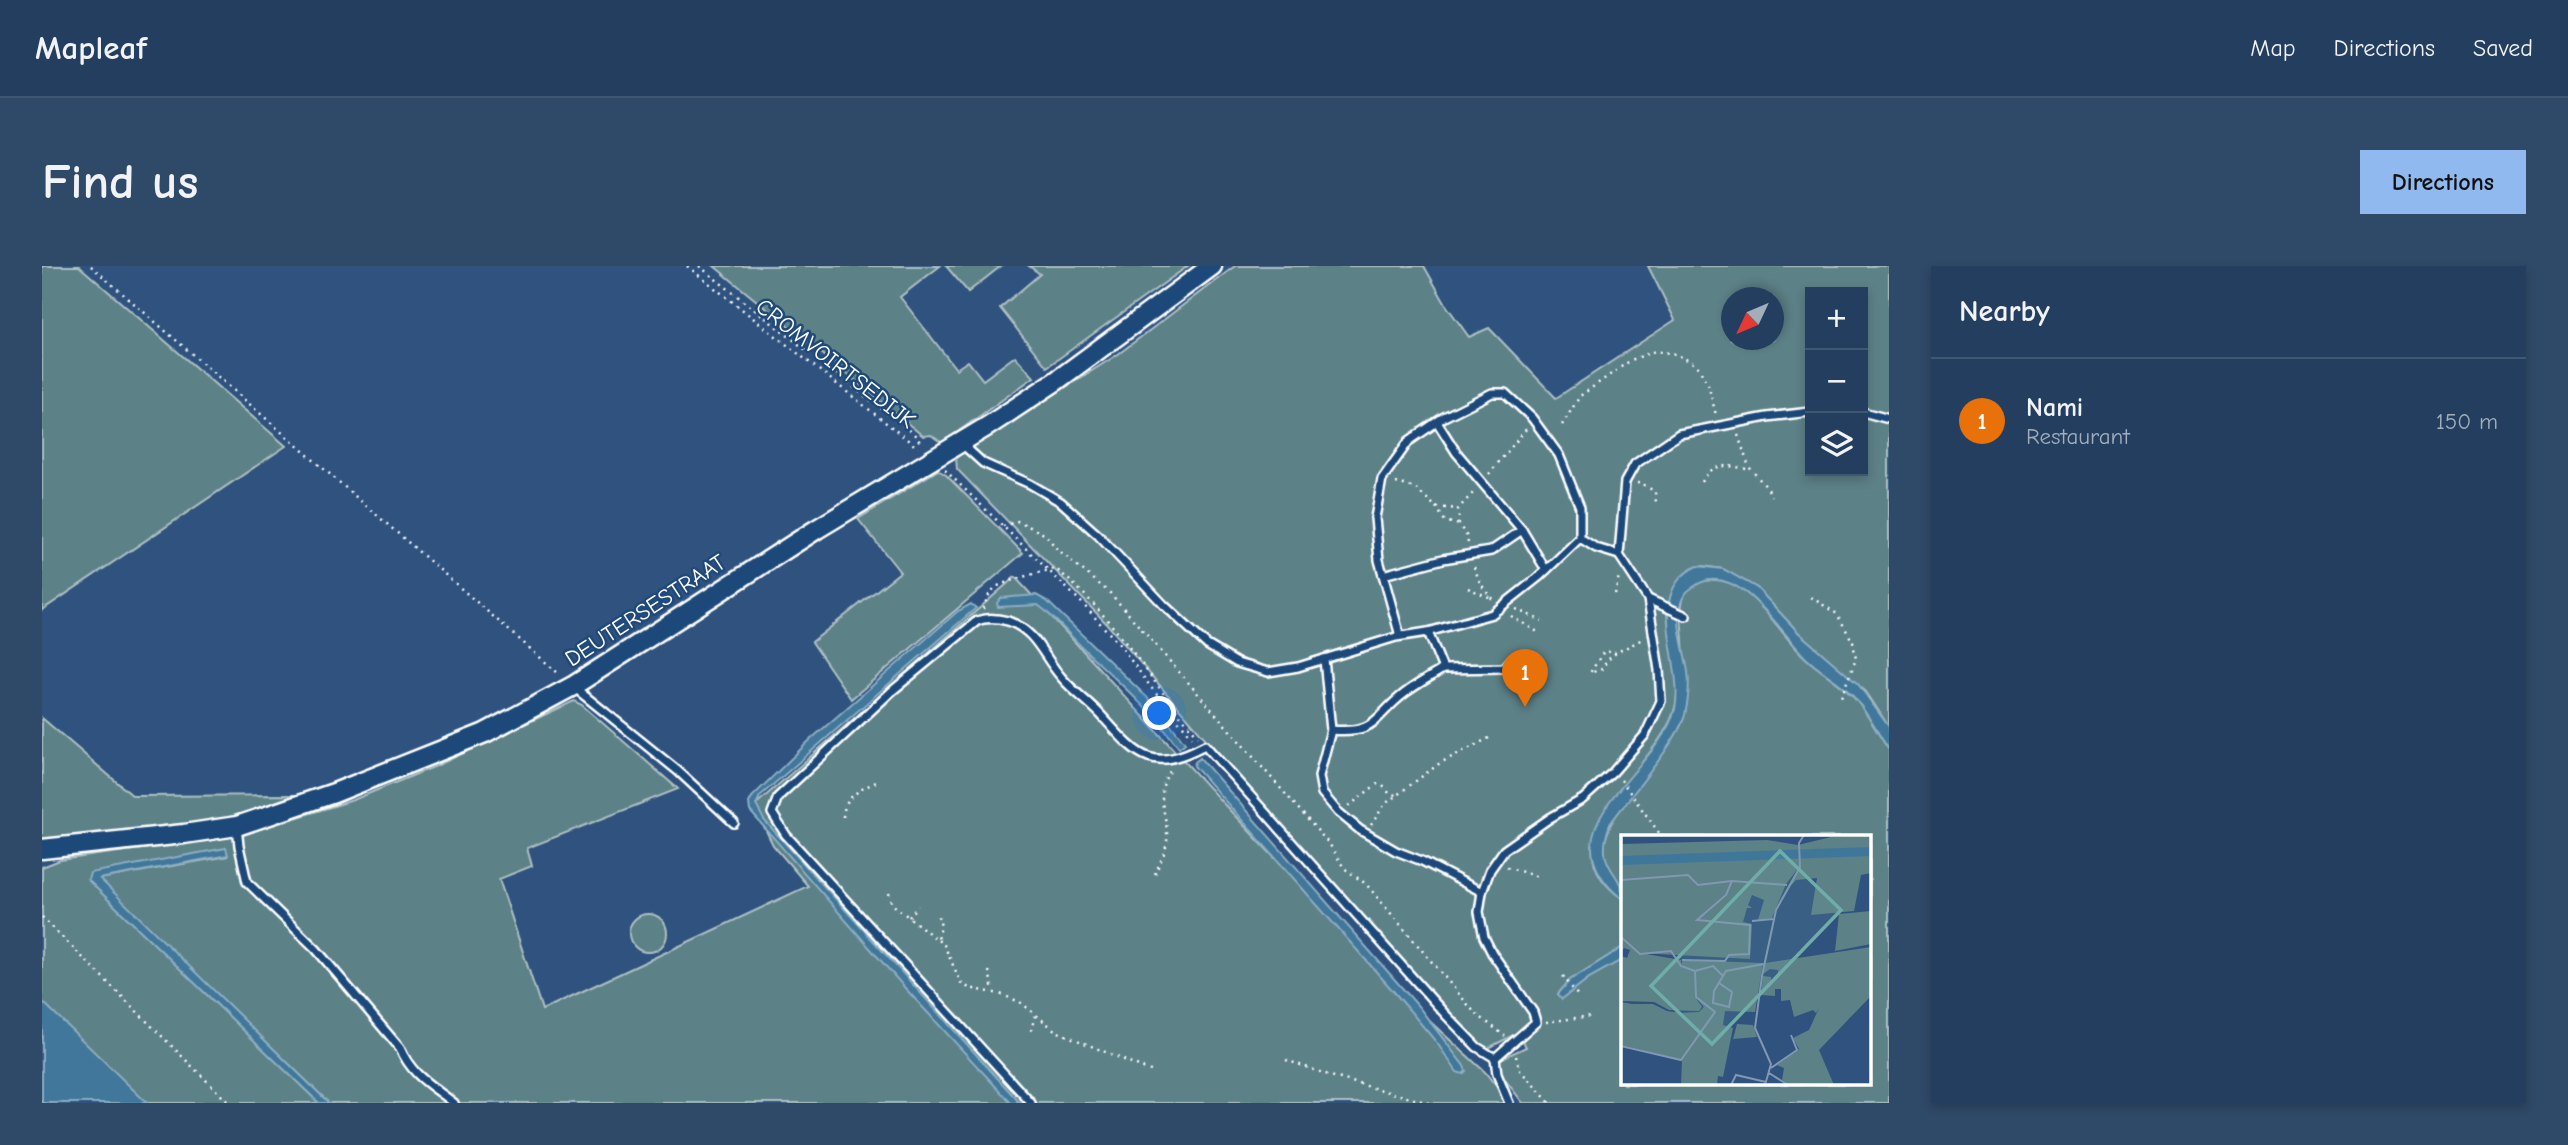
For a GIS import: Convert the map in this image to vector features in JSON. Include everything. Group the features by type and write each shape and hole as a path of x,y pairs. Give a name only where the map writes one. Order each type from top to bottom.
{"street":[{"name":"DEUTERSESTRAAT","path":"42,849 237,826 334,793 485,733 573,686 729,585 960,443 1056,381 1212,266"}],"lane":[{"path":"960,443 983,463 1030,484 1061,502 1098,535 1188,629 1207,645 1237,663 1268,672 1298,667 1400,636 1429,632 1492,614 1580,538 1580,507 1559,455 1535,422 1505,393 1492,393 1437,422 1409,441 1382,479 1375,518 1379,560 1400,636"},
{"path":"1495,1058 1536,1022 1533,1012 1484,937 1479,912 1482,892 1494,864 1516,840 1592,791 1623,762 1645,735 1661,701 1648,599 1619,555 1623,495 1629,472 1649,453 1679,434 1805,413"},
{"path":"1867,413 1889,419"},
{"path":"1437,422 1456,452 1522,530 1546,570"},
{"path":"1383,575 1443,559 1491,551 1522,530"},
{"path":"1580,538 1596,548 1619,555"},
{"path":"1648,599 1686,615"},
{"path":"1031,1103 786,835 772,813 778,797 892,691 977,621 991,618 1004,620 1028,631 1064,681 1091,704 1134,751 1146,757 1182,757 1205,745 1445,1014 1477,1047 1495,1058"},
{"path":"1429,632 1443,669"},
{"path":"1324,659 1331,730 1321,761 1319,785 1322,793 1338,812 1367,834 1396,851 1422,861 1482,892"},
{"path":"1331,730 1357,731 1365,728 1376,722 1404,694 1443,669 1504,668 1512,659"},
{"path":"573,686 678,771 734,823"},
{"path":"237,826 247,882 316,949 400,1048 415,1073 454,1103"},
{"path":"1495,1058 1497,1074 1509,1103"}],"path":[{"path":"91,266 573,686"},
{"name":"CROMVOIRTSEDIJK","path":"687,266 932,459"},
{"path":"699,266 916,436 932,459"},
{"path":"1562,425 1580,396 1631,360 1655,351 1676,354 1697,365 1708,384 1716,408 1717,426"},
{"path":"1535,422 1520,434 1483,483 1458,509 1459,525 1466,535 1480,583 1498,608 1541,634"},
{"path":"1734,423 1751,470 1764,483 1771,496"},
{"path":"1702,482 1713,468 1721,465 1751,470"},
{"path":"1382,479 1415,488 1436,507 1445,522 1459,525"},
{"path":"1623,495 1630,486 1639,482 1655,492 1656,503"},
{"path":"1436,507 1458,509"},
{"path":"1003,526 1018,521 1046,536 1056,548 1111,594 1330,845 1344,868 1366,884 1475,1013 1511,1043 1519,1069 1550,1103"},
{"path":"977,621 988,597 996,587 1034,573 1056,569 1071,581 1115,628 1180,716 1205,745"},
{"path":"1811,597 1837,614 1853,642 1856,659 1841,696"},
{"path":"1616,653 1604,651 1590,673 1602,668 1608,657 1616,653 1645,637 1652,630"},
{"path":"1367,834 1380,810 1397,795 1440,763 1489,738"},
{"path":"1155,874 1167,845 1160,792 1168,775 1182,757"},
{"path":"1620,778 1661,835"},
{"path":"843,817 844,807 851,796 878,781"},
{"path":"1338,812 1377,784 1390,794 1397,795"},
{"path":"1494,864 1539,879"},
{"path":"889,893 892,904 949,952 953,969 961,983 969,988 1020,1002 1056,1031 1155,1073"},
{"path":"909,917 918,906"},
{"path":"938,916 941,926 938,940"},
{"path":"42,917 229,1103"},
{"path":"989,971 993,993"},
{"path":"1563,976 1578,996"},
{"path":"1031,1031 1035,1015"},
{"path":"1536,1022 1591,1016"},
{"path":"1286,1060 1337,1078 1429,1103"}],"green space":[{"path":"42,266 79,266 286,446 42,610"},
{"path":"714,266 940,266 900,297 956,369 968,361 983,380 1015,356 1034,377 942,443 931,435 923,436"},
{"path":"946,266 1001,266 968,292"},
{"path":"1029,266 1188,266 1047,367 1000,308 1040,274"},
{"path":"1235,266 1424,266 1446,305 1469,337 1489,328 1556,398 1675,320 1648,266 1889,266 1889,727 1866,692 1799,633 1757,588 1723,569 1703,566 1667,612 1677,676 1673,714 1662,736 1609,806 1597,830 1593,853 1600,876 1621,897 1621,948 1570,980 1558,994 1562,998 1589,978 1621,960 1621,1086 1871,1086 1871,835 1621,835 1621,884 1607,867 1604,846 1611,825 1624,802 1673,738 1683,720 1681,610 1686,593 1700,582 1727,582 1753,599 1808,660 1852,695 1889,750 1889,1103 1523,1103 1493,1064 1526,1047 1519,1032 1485,1050 1301,850 1107,624 957,469 956,458 1117,355"},
{"path":"938,470 1023,553 851,699 812,642 900,572 858,519"},
{"path":"1015,577 1424,1016 1485,1072 1509,1103 329,1103 99,879 228,856 88,880 319,1103 42,1103 42,867 60,860 237,836 353,800 436,766 574,701 582,705 678,789 527,848 532,866 499,879 542,1010 808,886 773,845 754,806"},
{"path":"42,718 133,796 300,795 214,822 42,841"},
{"path":"648,914 662,919 667,933 662,947 648,952 634,947 629,933 634,919"}],"water":[{"path":"1697,566 1723,569 1757,588 1799,633 1858,684 1889,727 1889,750 1856,699 1804,656 1757,603 1728,583 1713,580 1698,584 1685,594 1679,612 1680,633 1689,677 1685,715 1662,755 1610,824 1606,839 1607,860 1619,881 1621,897 1605,882 1597,869 1592,845 1604,811 1657,743 1675,709 1677,691 1668,611 1671,593 1680,578"},
{"path":"1036,595 1047,601 1158,708 1185,743 1179,748 1134,697 1038,605 998,607 997,603 1001,598"},
{"path":"971,604 976,608 760,796 756,805 764,820 1020,1103 1011,1103 904,987 750,811 749,803 810,740 958,611"},
{"path":"1200,758 1418,1006 1464,1066 1466,1071 1463,1074 1457,1072 1437,1043 1395,993 1194,766"},
{"path":"226,848 228,855 100,879 329,1103 319,1103 88,880 90,873"},
{"path":"1621,948 1621,960 1589,978 1562,999 1558,994 1570,980"},
{"path":"42,1001 147,1103 42,1103"}],"place":[{"name":"Nami","path":"1525,707"}]}
